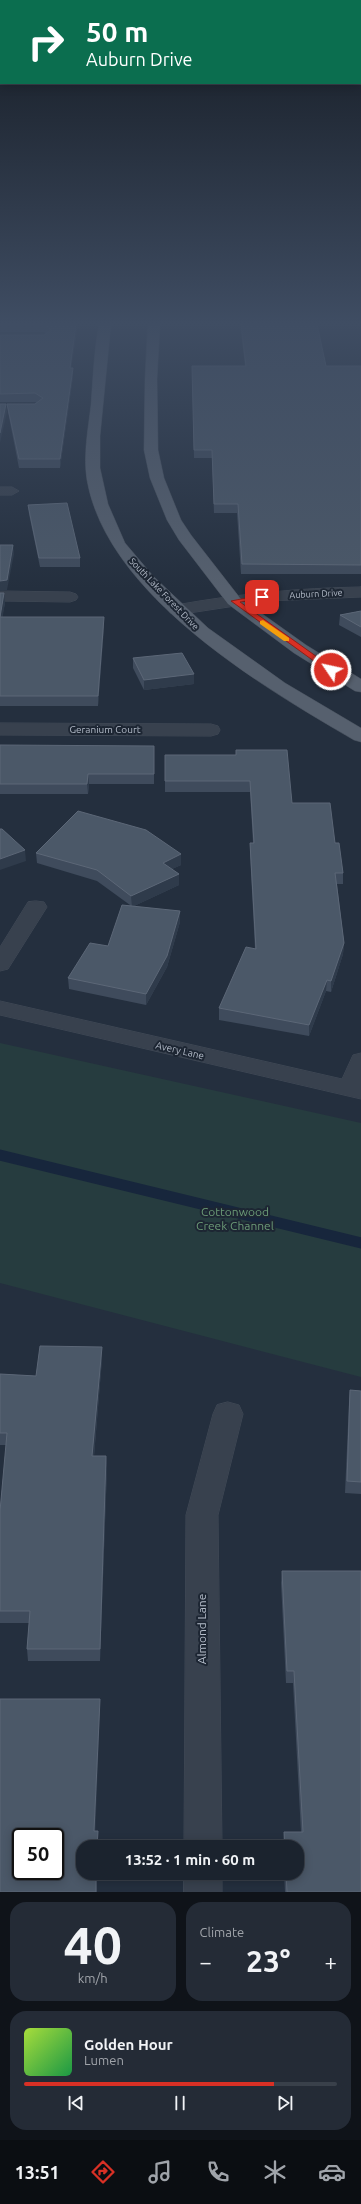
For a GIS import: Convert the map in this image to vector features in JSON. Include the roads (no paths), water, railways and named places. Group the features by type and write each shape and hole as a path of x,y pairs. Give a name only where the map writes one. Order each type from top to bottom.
{"main road":[{"name":"South Lake Forest Drive","path":"96,412 93,444 93,472 96,489 112,532 122,550 176,610 201,632 256,673 301,702 361,736"},
{"path":"151,412 151,450 157,478 166,503 184,537 234,601 300,649 361,687"}],"street":[{"name":"Auburn Drive","path":"176,610 234,601 330,592 361,592"},
{"path":"0,596 70,597"},
{"name":"Geranium Court","path":"0,729 211,730"},
{"path":"0,964 36,907"},
{"name":"Avery Lane","path":"0,1008 355,1090"},
{"path":"355,1090 361,1060"},
{"name":"Almond Lane","path":"203,1840 202,1515 228,1414"},
{"path":"203,1880 203,1892"}],"waterway":[{"path":"0,1155 361,1243"}],"park label":[{"name":"Cottonwood Creek Channel","path":"235,1219"}]}
